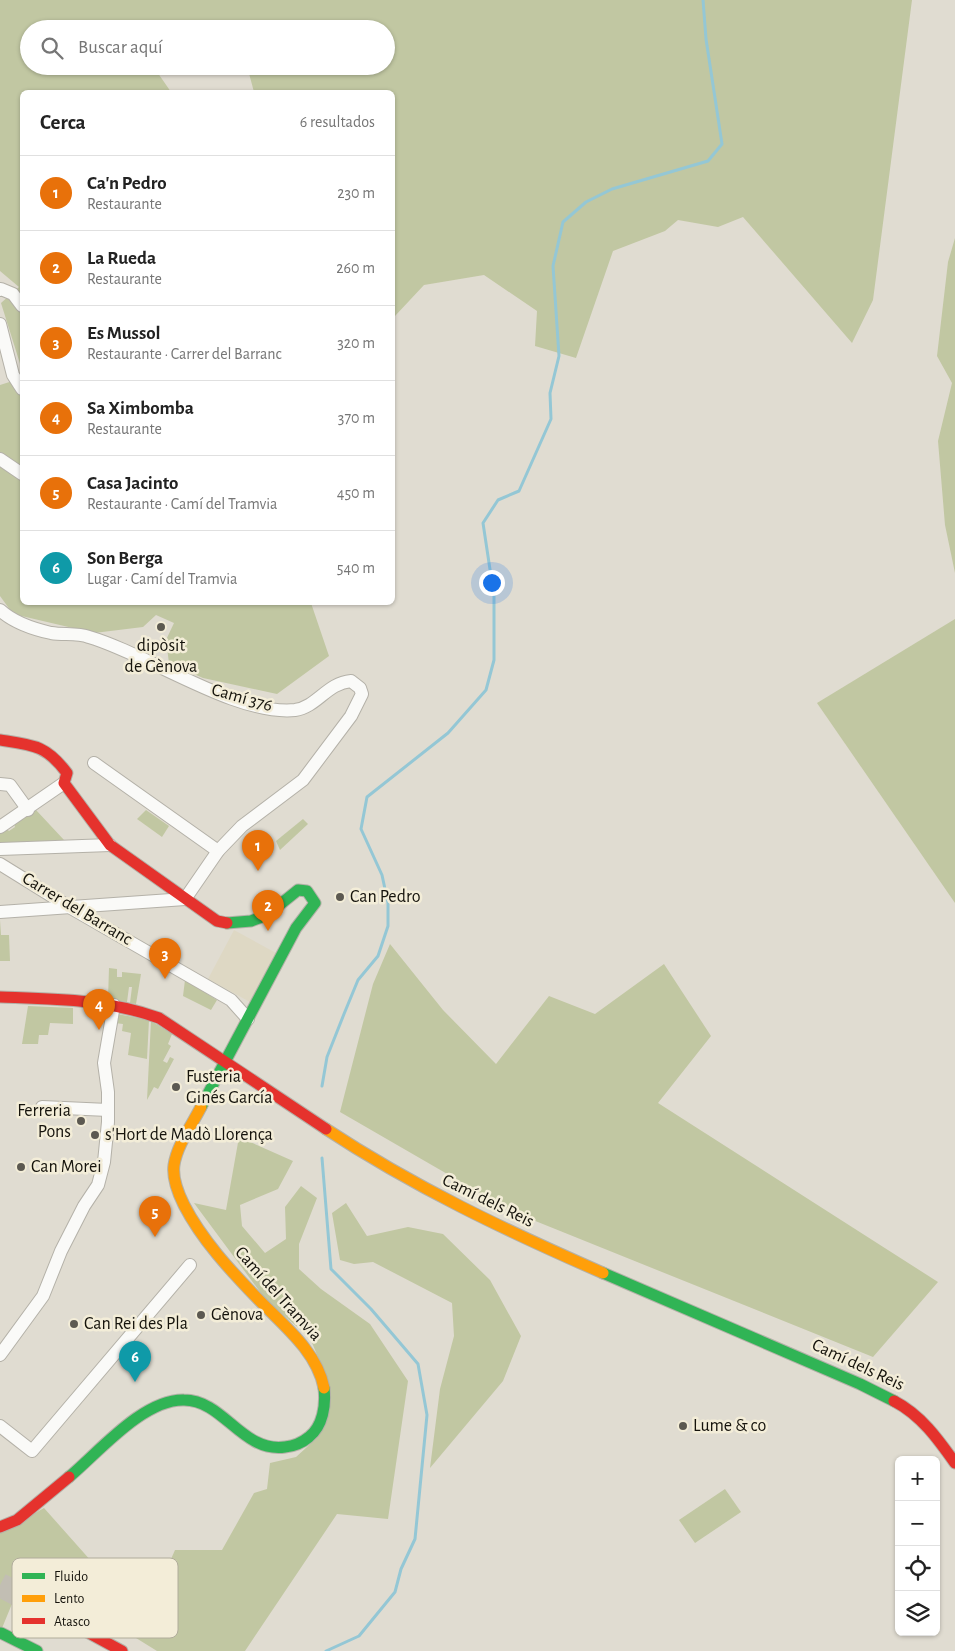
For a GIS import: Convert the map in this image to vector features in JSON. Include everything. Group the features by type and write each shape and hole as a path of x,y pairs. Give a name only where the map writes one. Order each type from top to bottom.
{"main road":[{"path":"0,740 48,749 67,772 64,783 110,845 185,899"},
{"name":"Camí del Tramvia","path":"0,1527 17,1520 130,1424 164,1402 187,1399 198,1402 222,1415 250,1441 260,1446 277,1449 306,1441 324,1415 324,1394 320,1374 306,1349 235,1274 202,1233 178,1194 173,1177 176,1155 296,928 315,903 312,895 302,889 295,890 270,913 249,921 231,924 217,921 185,899"},
{"name":"Camí dels Reis","path":"0,996 114,1005 147,1012 171,1024 226,1063 420,1187 521,1237 860,1384 908,1408 931,1430 955,1463"},
{"path":"1,1633 37,1651"},
{"path":"98,1638 122,1651"}],"street":[{"path":"0,290 14,294 20,303"},
{"path":"0,324 13,375 20,386"},
{"path":"0,459 20,473"},
{"name":"Camí 376","path":"0,610 10,620 52,633 87,636 118,647 210,690 263,708 296,710 315,701 332,686 342,682 351,681 360,688 362,694 351,716 303,780 245,823 218,851 185,899"},
{"path":"94,763 218,851"},
{"path":"0,827 28,810 64,783"},
{"path":"0,784 10,786 28,810"},
{"path":"0,849 110,845"},
{"name":"Carrer del Barranc","path":"0,864 71,908 231,1000 248,1019"},
{"path":"0,912 185,899"},
{"path":"231,1000 238,1021 233,1049"},
{"path":"0,1355 6,1341 43,1296 61,1251 84,1206 98,1185 104,1162 108,1110 108,1092 104,1063 114,1005"},
{"path":"42,1106 108,1110"},
{"path":"0,1426 32,1451 190,1265"}],"shaded area":[{"path":"234,930 276,953 250,1002 208,979"}],"green space":[{"path":"0,0 912,0 873,300 852,343 743,217 718,227 678,220 665,231 613,251 576,358 535,346 537,311 484,275 424,285 395,316 395,90 253,90 249,75 395,75 395,20 20,20 20,75 159,75 170,90 20,90 20,364 1,303 19,287 0,271"},
{"path":"955,238 955,573 945,525 938,441 952,383 937,356 948,262"},
{"path":"20,379 20,605 312,605 329,656 277,694 203,678 169,663 166,640 174,623 156,615 143,627 94,633 13,614 0,596 0,385"},
{"path":"955,619 955,903 817,703"},
{"path":"36,810 64,840 0,844 0,832 6,828 9,831 15,827 14,823"},
{"path":"146,810 169,826 162,837 137,819"},
{"path":"303,819 308,824 280,850 276,841"},
{"path":"0,920 1,935 9,935 10,961 0,961"},
{"path":"390,944 443,1010 496,1064 549,996 595,1014 664,964 711,1036 658,1103 938,1282 873,1357 513,1212 340,1112 373,984"},
{"path":"109,968 117,969 117,977 122,977 122,972 141,974 136,1004 130,1003 132,987 129,987 127,1002 108,999"},
{"path":"185,980 217,1000 211,1010 183,996"},
{"path":"28,1006 73,1008 73,1024 50,1023 48,1035 39,1035 38,1044 22,1044"},
{"path":"117,1014 149,1020 147,1059 128,1055 131,1033 122,1031 123,1024 115,1023"},
{"path":"151,1021 172,1034 168,1044 171,1046 163,1061 167,1063 170,1057 174,1059 158,1089 154,1087 147,1100"},
{"path":"239,1137 293,1161 278,1189 240,1205 242,1226 265,1253 286,1239 285,1207 301,1186 317,1198 299,1244 299,1269 321,1289 370,1324 408,1381 388,1519 337,1514 245,1651 157,1651 136,1638 178,1638 178,1558 171,1558 175,1550 222,1550 254,1493 267,1489 270,1463 296,1457 318,1437 323,1369 310,1338 266,1300 194,1203 226,1210"},
{"path":"346,1203 367,1236 408,1227 443,1234 490,1280 521,1336 503,1381 430,1468 440,1389 454,1336 452,1303 373,1262 354,1264 340,1260 332,1213"},
{"path":"725,1489 741,1512 695,1543 679,1520"},
{"path":"44,1508 88,1558 12,1558 12,1604 0,1633 0,1533"}],"waterway":[{"path":"322,1086 327,1057 358,980 378,956 388,926 388,903 382,875 361,829 367,797 448,733 486,690 494,660 494,596 483,523 498,500 519,491 551,419 550,393 559,356 553,266 563,222 586,202 612,189 708,161 722,144 706,39 703,0"},
{"path":"322,1158 331,1269 371,1309 418,1364 427,1415 415,1539 401,1569 395,1592 359,1636 326,1651"}],"tunnel":[{"path":"0,1585 12,1591"}],"traffic: fast":[{"path":"201,1107 296,928 315,903 307,891 298,890 267,915 251,921 227,923"},
{"path":"603,1273 860,1384 894,1401"},
{"path":"69,1477 122,1429 153,1408 169,1402 184,1400 198,1402 211,1408 245,1435 270,1447 285,1447 301,1443 318,1427 324,1408 324,1388"},
{"path":"1,1633 37,1651"}],"traffic: slow":[{"path":"201,1107 181,1143 174,1165 176,1186 180,1196 191,1218 217,1254 306,1350 314,1362 324,1388"},
{"path":"326,1129 427,1189 532,1241 603,1273"}],"traffic: jam":[{"path":"0,740 30,745 52,757 67,773 64,783 110,845 217,921 227,923"},
{"path":"0,997 80,1001 120,1007 159,1018 326,1129"},
{"path":"894,1401 921,1420 955,1463"},
{"path":"0,1527 17,1520 69,1477"},
{"path":"98,1638 122,1651"}],"place":[{"name":"dipòsit de Gènova","path":"161,627"},
{"name":"Ca'n Pedro","path":"258,871"},
{"name":"Can Pedro","path":"340,897"},
{"name":"La Rueda","path":"268,931"},
{"name":"Es Mussol","path":"165,979"},
{"name":"Sa Ximbomba","path":"99,1030"},
{"name":"Fusteria Ginés García","path":"176,1087"},
{"name":"Ferreria Pons","path":"81,1121"},
{"name":"s'Hort de Madò Llorença","path":"95,1135"},
{"name":"Can Morei","path":"21,1167"},
{"name":"Casa Jacinto","path":"155,1237"},
{"name":"Gènova","path":"201,1315"},
{"name":"Can Rei des Pla","path":"74,1324"},
{"name":"Son Berga","path":"135,1382"},
{"name":"Lume & co","path":"683,1426"}]}
